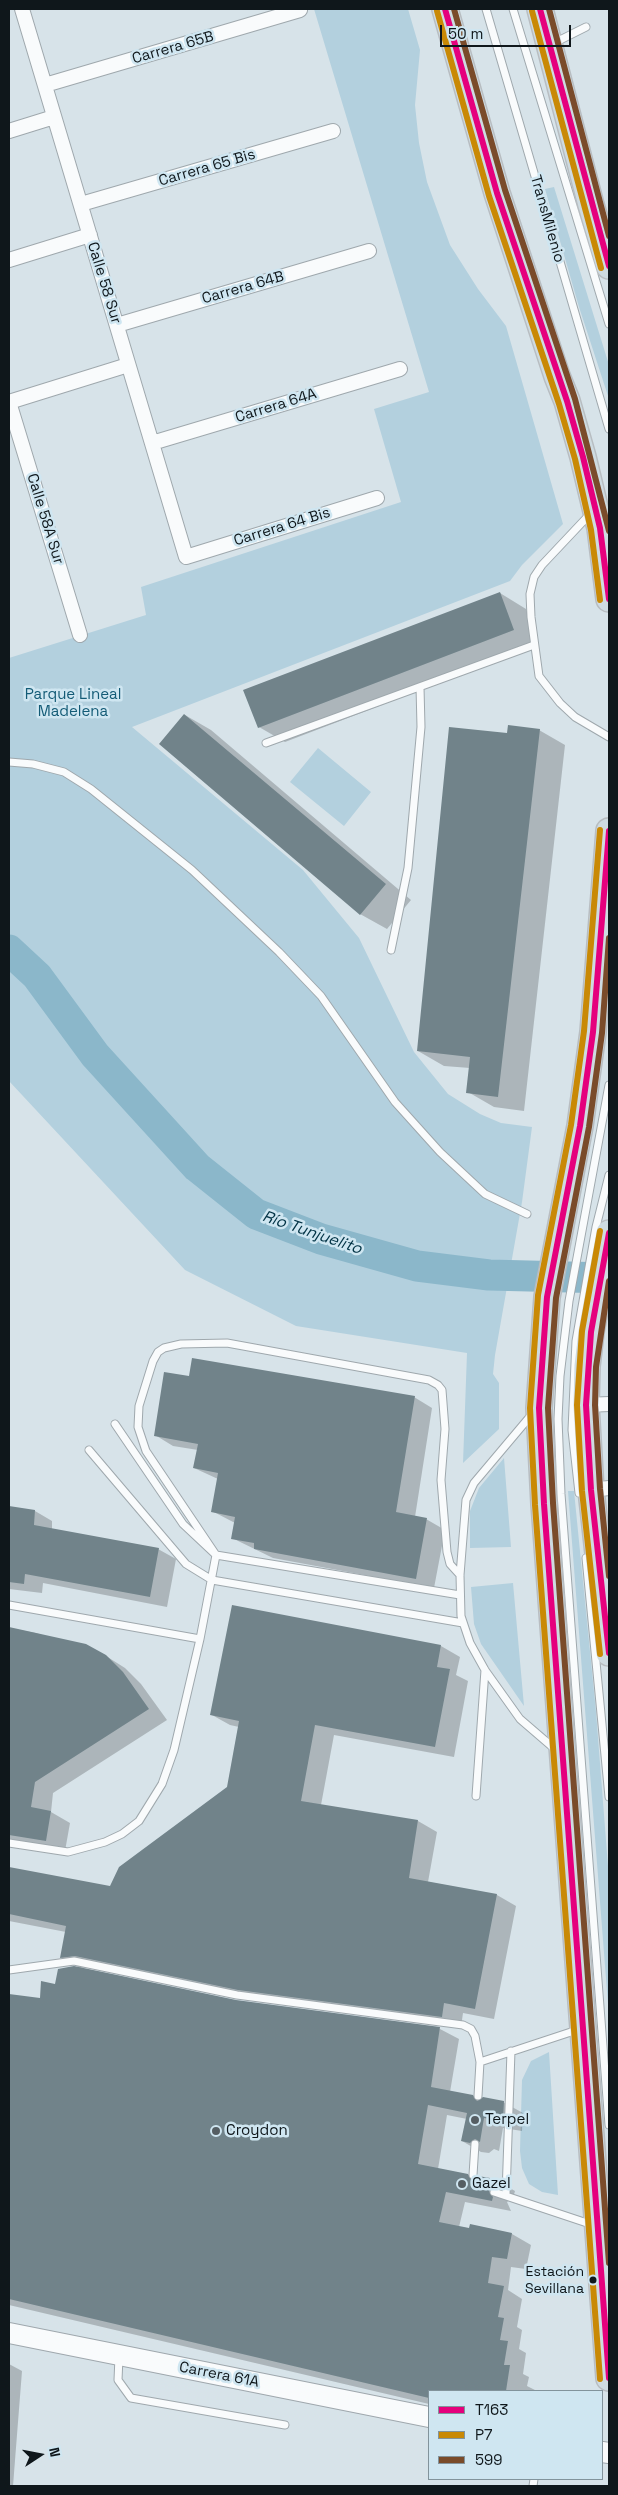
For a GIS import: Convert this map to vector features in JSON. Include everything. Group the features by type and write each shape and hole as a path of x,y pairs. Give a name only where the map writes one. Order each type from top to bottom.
{"highway":[{"path":"445,9 497,194 557,376 603,501 609,599"},
{"path":"540,9 591,205 609,266"},
{"path":"609,831 607,899 580,1126 571,1226 539,1408 544,1504 609,2378"},
{"path":"603,1230 589,1304 587,1366 598,1405 600,1489 609,1651"}],"street":[{"name":"Calle 58 Sur","path":"22,9 186,557"},
{"name":"Carrera 65B","path":"45,85 300,10"},
{"path":"9,131 54,117"},
{"name":"Carrera 65 Bis","path":"81,204 333,131"},
{"path":"9,260 90,235"},
{"name":"Carrera 64B","path":"116,325 369,251"},
{"path":"9,402 128,365"},
{"name":"Carrera 64A","path":"152,443 400,368"},
{"name":"Calle 58A Sur","path":"9,402 80,635"},
{"name":"Carrera 64 Bis","path":"186,557 377,498"},
{"name":"Carrera 61A","path":"9,2333 428,2417"}],"lane":[{"name":"TransMilenio","path":"486,9 609,429"},
{"name":"TransMilenio","path":"513,9 609,324"},
{"path":"550,45 586,27"},
{"path":"603,501 542,566 534,578 530,594 534,645 539,676 546,687 575,716 609,736"},
{"path":"266,743 534,645"},
{"path":"391,950 408,868 421,727 420,687"},
{"path":"9,762 33,764 64,772 99,795 192,870 279,952 321,996 395,1102 440,1152 485,1194 527,1214"},
{"path":"571,1226 609,1085"},
{"path":"603,1230 609,1175"},
{"path":"558,1299 560,1376 558,1419 561,1494 609,2125"},
{"path":"589,1304 576,1350 572,1430 609,1797"},
{"path":"9,1843 68,1852 105,1842 122,1834 139,1821 162,1784 174,1750 200,1639 216,1555 146,1451 138,1427 139,1406 153,1361 158,1352 164,1348 181,1344 227,1343 429,1380 438,1385 442,1390 445,1429 440,1480 446,1552 450,1564 460,1575"},
{"path":"539,1408 474,1484 466,1500 460,1595 463,1623 470,1643 485,1670 520,1719 563,1756"},
{"path":"115,1424 183,1524 216,1555 460,1595"},
{"path":"89,1450 186,1564 212,1580 463,1623"},
{"path":"9,1605 200,1639"},
{"path":"476,1796 485,1670"},
{"path":"9,1970 74,1961 237,1995 463,2025 471,2029 475,2036 480,2062 478,2096"},
{"path":"480,2062 583,2028"},
{"path":"506,2194 511,2051"},
{"path":"473,2175 475,2144"},
{"path":"494,2192 506,2194 598,2226"},
{"path":"119,2355 118,2380 131,2398 285,2425"}],"green space":[{"name":"Parque Lineal Madelena","path":"314,9 408,9 420,50 415,105 419,143 427,182 450,245 478,289 506,326 563,524 522,565 510,581 132,727 303,870 359,938 414,1052 448,1094 480,1114 501,1123 532,1127 522,1202 495,1355 493,1374 499,1383 499,1429 463,1463 467,1353 296,1326 185,1270 9,1081 9,658 146,615 141,587 401,502 374,409 429,392"},
{"path":"554,187 609,365 609,399 579,307 545,189"},
{"path":"318,748 371,792 344,826 290,782"},
{"path":"504,1458 511,1547 470,1548 470,1511 479,1488"},
{"path":"568,1491 574,1491 596,1712 609,1879 609,2017"},
{"path":"513,1583 524,1706 481,1644 474,1624 471,1587"},
{"path":"549,2052 558,2195 542,2192 529,2184 522,2168 520,2151 522,2080 531,2061"}],"building":[{"path":"500,592 514,630 258,728 243,690"},
{"path":"184,714 386,884 360,915 159,744"},
{"path":"508,725 540,729 498,1097 466,1093 470,1057 417,1051 449,727 507,733"},
{"path":"192,1358 415,1396 396,1512 427,1518 416,1579 254,1549 254,1543 231,1539 235,1517 211,1512 218,1473 193,1468 198,1444 154,1436 164,1372 189,1376"},
{"path":"9,1506 35,1510 34,1525 159,1548 150,1597 25,1574 24,1584 9,1582"},
{"path":"232,1605 441,1645 437,1667 450,1669 435,1747 315,1725 301,1801 418,1820 409,1878 497,1894 475,2009 444,2003 442,2017 238,1990 75,1956 60,1958 66,1926 9,1914 9,1867 110,1886 119,1867 227,1787 239,1721 210,1715"},
{"path":"9,1627 86,1644 106,1655 123,1672 149,1709 35,1782 31,1807 51,1811 46,1841 9,1835"},
{"name":"Croydon","path":"74,1966 236,2000 440,2027 431,2087 473,2095 477,2101 483,2097 504,2101 503,2121 484,2118 480,2142 475,2139 470,2143 461,2141 467,2113 428,2105 418,2164 468,2174 472,2180 478,2176 496,2179 495,2187 489,2191 493,2197 492,2201 446,2192 439,2222 469,2228 470,2224 512,2233 507,2259 492,2257 488,2283 504,2286 498,2317 504,2318 500,2340 508,2341 504,2365 510,2365 506,2390 428,2390 428,2398 9,2299 9,1994 40,1998 41,1981 55,1984 58,1969"}],"waterway":[{"name":"Río Tunjuelito","path":"9,950 37,976 95,1055 197,1167 256,1214 321,1239 417,1266 489,1275 609,1278"}],"transit line":[{"name":"T163","path":"445,9 497,193 567,401 583,457 600,528 609,599"},
{"name":"599","path":"454,9 505,190 575,399 609,531"},
{"name":"T163","path":"540,9 609,266"},
{"name":"599","path":"549,9 609,236"},
{"name":"P7","path":"437,11 489,196 559,404 575,459 591,530 600,600"},
{"name":"P7","path":"532,11 601,268"},
{"name":"P7","path":"600,830 584,1031 571,1125 538,1295 530,1408 535,1505 600,2379"},
{"name":"T163","path":"609,831 593,1032 580,1126 547,1297 539,1408 544,1504 609,2378"},
{"name":"599","path":"609,938 602,1033 589,1127 556,1298 548,1408 553,1503 609,2263"},
{"name":"P7","path":"600,1231 582,1331 577,1405 582,1491 600,1654"},
{"name":"T163","path":"609,1233 591,1332 586,1405 591,1490 609,1653"},
{"name":"599","path":"609,1281 596,1367 595,1405 600,1489 609,1576"}],"place":[{"name":"Terpel","path":"475,2120"},
{"name":"Croydon","path":"216,2131"},
{"name":"Gazel","path":"462,2184"},
{"name":"Estación Sevillana","path":"593,2280"}]}
